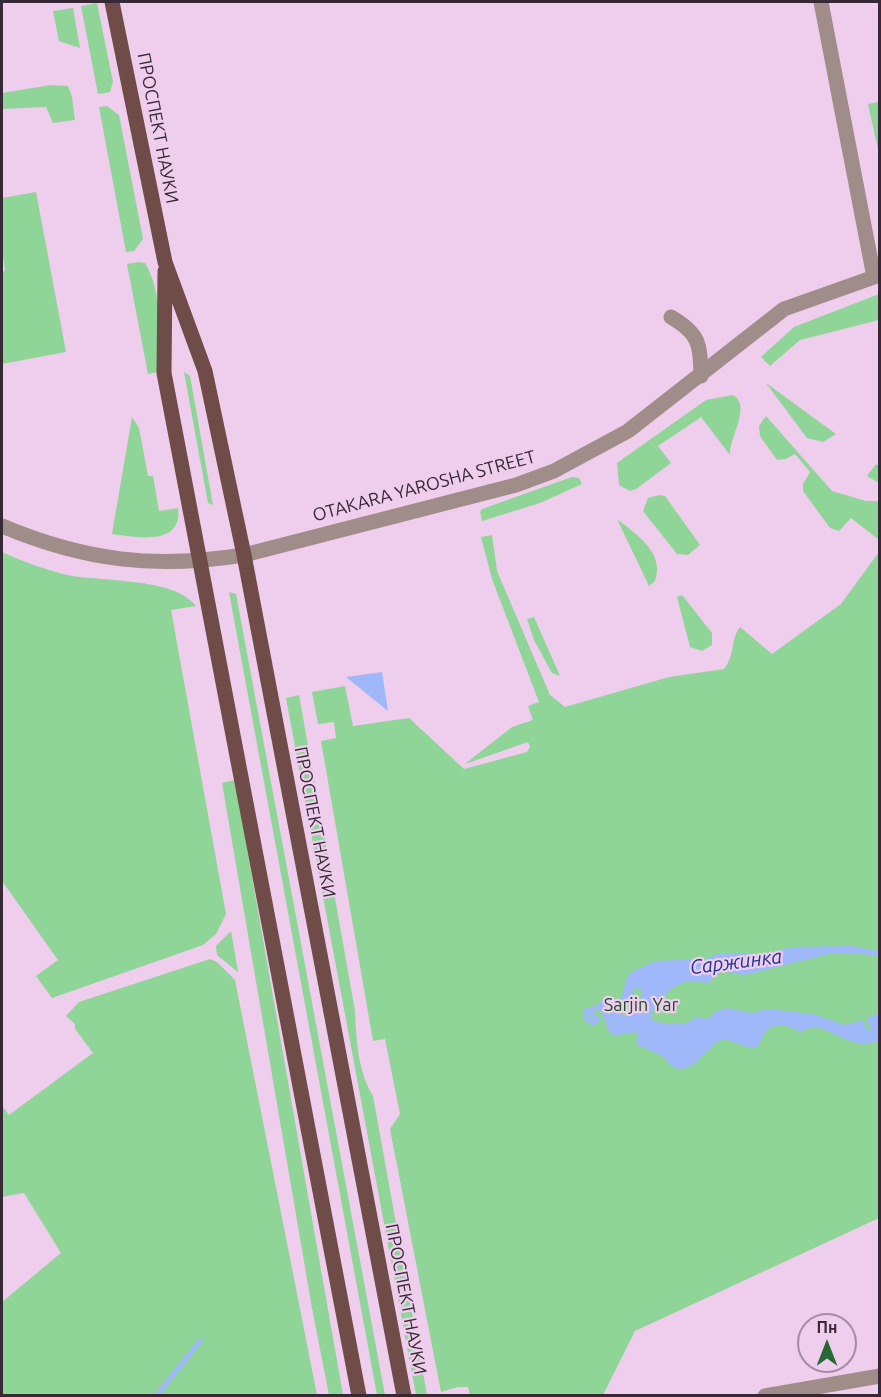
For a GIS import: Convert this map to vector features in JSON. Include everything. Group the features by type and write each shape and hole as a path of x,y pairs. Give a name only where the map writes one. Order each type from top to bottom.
{"main road":[{"name":"ПРОСПЕКТ НАУКИ","path":"112,2 165,262 205,371 244,555 404,1395"},
{"name":"ПРОСПЕКТ НАУКИ","path":"165,262 164,373 359,1395"}],"street":[{"path":"821,2 877,276"},
{"name":"OTAKARA YAROSHA STREET","path":"2,526 64,549 147,562 201,562 244,555 475,496 554,471 628,431 784,309 877,276"},
{"path":"671,317 695,334 699,344 701,376"},
{"path":"765,1395 879,1376"}],"green space":[{"path":"97,3 113,82 110,92 98,94 81,6"},
{"path":"73,8 80,48 59,41 53,11"},
{"path":"51,85 68,86 75,120 53,123 46,107 2,109 2,93"},
{"path":"880,102 879,154 868,104"},
{"path":"107,106 119,115 143,239 134,251 126,252 99,107"},
{"path":"36,192 66,352 2,364 2,273 5,270 2,249 2,198"},
{"path":"145,263 151,275 159,316 158,372 148,374 127,264"},
{"path":"879,294 879,320 800,340 770,366 761,357 794,327"},
{"path":"184,372 190,376 213,505 208,503"},
{"path":"766,383 836,434 823,442 807,438"},
{"path":"733,395 738,400 740,414 730,455 701,417 658,446 671,463 636,489 630,491 619,485 617,463 706,400"},
{"path":"766,416 832,491 866,501 879,501 879,540 851,518 839,531 830,528 803,491 803,484 810,472 795,454 786,459 777,460 760,436 759,426"},
{"path":"132,417 139,428 148,476 153,476 159,511 178,508 178,520 173,529 156,537 112,534"},
{"path":"876,464 879,466 879,483 867,476"},
{"path":"572,477 579,478 582,484 540,503 482,521 480,512 482,509"},
{"path":"665,496 700,545 688,555 677,554 643,511 648,498"},
{"path":"617,519 640,538 653,553 657,571 655,581 649,586"},
{"name":"Sarjin Yar","path":"492,535 497,571 550,695 565,707 669,677 724,669 740,627 772,654 841,604 879,552 879,1218 635,1331 603,1395 470,1395 468,1387 458,1387 441,1392 390,1129 400,1114 385,1039 373,1041 321,741 336,738 334,722 318,724 312,692 345,686 353,726 409,718 464,769 527,752 530,747 528,742 465,764 512,727 533,720 528,706 539,702 492,579 481,537"},
{"path":"2,552 67,575 154,585 186,597 196,606 171,610 226,914 216,934 203,945 52,998 36,976 58,960 2,881"},
{"path":"229,592 236,594 385,1395 377,1395"},
{"path":"682,595 712,633 712,645 702,651 690,647 677,597"},
{"path":"534,617 560,676 552,673 534,640 527,619"},
{"path":"299,695 355,1011 359,1055 364,1076 373,1096 427,1395 416,1395 286,698"},
{"path":"235,780 343,1395 329,1395 312,1308 222,783"},
{"path":"231,931 238,972 217,955 216,946"},
{"path":"210,959 217,962 235,980 317,1395 2,1395 2,1302 61,1253 24,1193 2,1197 2,1106 9,1115 93,1053 75,1029 75,1024 66,1016 79,1002"}],"water":[{"path":"382,672 388,711 346,677"},
{"path":"851,946 879,951 879,956 854,953 829,954 745,975 716,970 709,983 693,981 676,986 654,1008 651,1018 657,1022 675,1024 687,1023 696,1017 708,1019 716,1011 728,1008 751,1013 768,1009 813,1014 845,1025 863,1020 867,1031 871,1028 866,1019 879,1012 879,1040 860,1043 816,1027 808,1028 800,1033 789,1027 774,1026 766,1032 757,1047 750,1048 724,1039 693,1064 680,1069 670,1065 662,1056 636,1043 638,1032 610,1034 598,1003 607,997 621,1000 626,980 631,972 656,961 705,959 718,954 770,953 790,947","holes":["641,989 641,1010 622,1016 621,1011 629,1006 634,990"]}],"waterway":[{"name":"Саржинка","path":"592,1014 597,1019 593,1023 586,1018 586,1011 599,1007 603,1010"},
{"name":"Саржинка","path":"156,1396 200,1341"}]}
